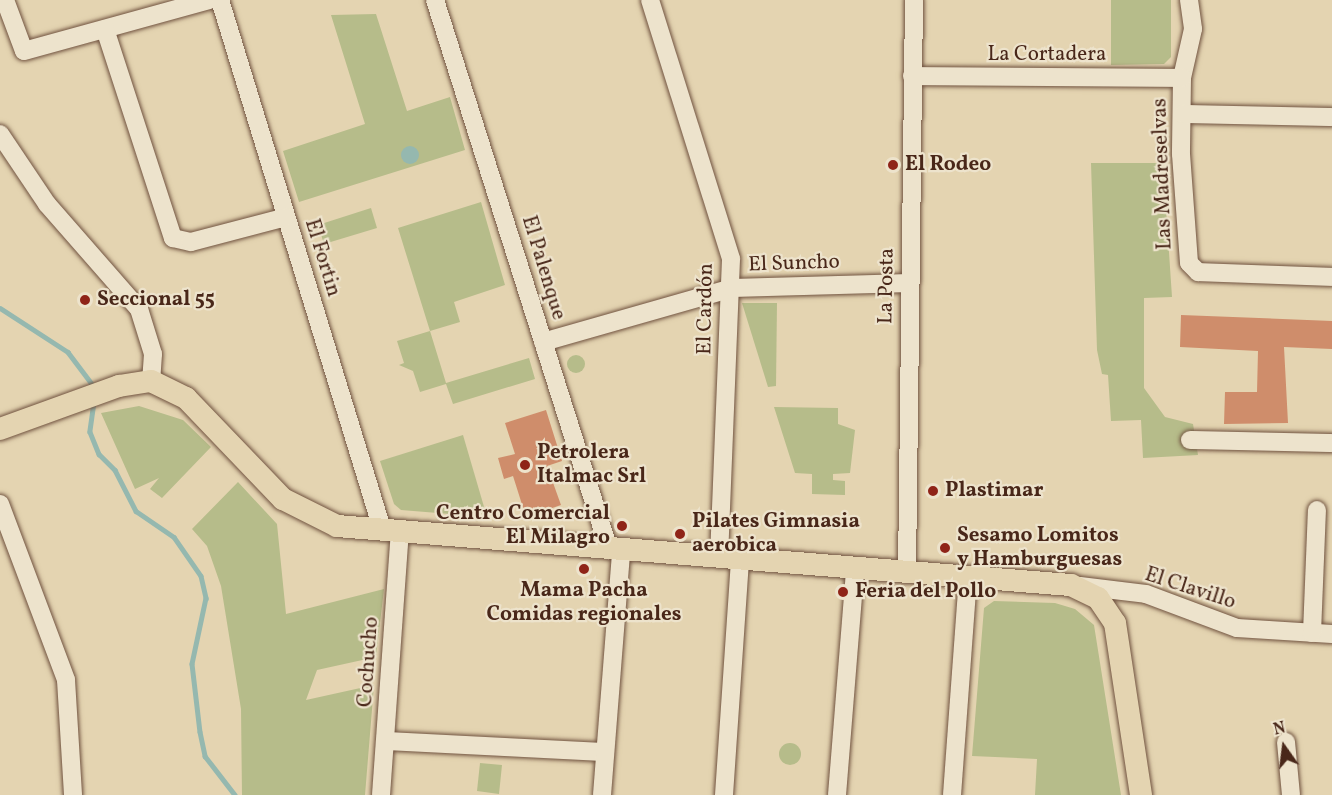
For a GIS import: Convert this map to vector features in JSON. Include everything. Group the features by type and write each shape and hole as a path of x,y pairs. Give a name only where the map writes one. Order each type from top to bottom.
{"main road":[{"path":"0,429 118,386 151,381 186,398 261,479 299,510 337,526 615,551 1071,585 1098,598 1115,623 1141,795"}],"street":[{"path":"5,0 24,51 209,0"},
{"name":"El Fortin","path":"220,0 286,217 391,530"},
{"name":"El Palenque","path":"435,0 543,342 615,551"},
{"name":"El Cardón","path":"650,0 731,259 729,559 724,795"},
{"name":"La Posta","path":"907,572 914,0"},
{"name":"Las Madreselvas","path":"1189,0 1192,29 1182,78 1189,263 1198,272 1332,277"},
{"path":"105,29 173,238 191,242 286,217"},
{"name":"La Cortadera","path":"912,76 1182,78"},
{"path":"1183,114 1332,117"},
{"path":"0,134 47,204 139,309 153,354 151,381"},
{"name":"El Suncho","path":"543,342 732,288 910,283"},
{"path":"1190,440 1332,443"},
{"path":"0,504 66,680 73,795"},
{"path":"1312,633 1317,510"},
{"name":"Cochucho","path":"381,795 386,741 391,530"},
{"path":"602,795 615,551"},
{"path":"837,795 855,569"},
{"path":"952,795 968,577"},
{"name":"El Clavillo","path":"1071,585 1146,594 1237,628 1332,634"},
{"path":"386,741 604,752"},
{"path":"1286,741 1290,795"}],"green space":[{"path":"1111,0 1171,0 1171,57 1164,64 1111,65"},
{"path":"376,14 407,111 450,97 465,150 299,202 283,151 365,124 331,15"},
{"path":"1091,163 1163,163 1172,297 1144,298 1144,388 1165,417 1193,424 1198,455 1143,458 1141,420 1111,421 1108,375 1102,374 1097,350"},
{"path":"481,202 505,285 454,302 460,322 430,331 398,228"},
{"path":"371,208 377,228 324,244 318,225"},
{"path":"742,303 777,303 776,386 768,387"},
{"path":"430,331 446,383 529,358 535,379 453,404 446,384 420,392 413,371 399,365 404,363 397,341"},
{"path":"572,355 580,355 585,360 583,371 572,373 567,368 567,360"},
{"path":"139,406 183,420 211,447 162,498 150,489 159,478 135,489 101,413"},
{"path":"774,407 838,408 838,424 855,430 850,473 833,474 833,480 845,481 845,495 812,494 812,474 795,473"},
{"path":"463,435 487,517 401,510 394,504 380,461"},
{"path":"238,482 277,524 286,614 384,589 376,657 317,670 306,700 374,685 365,795 242,795 241,709 221,586 207,546 192,529"},
{"path":"994,601 1055,603 1075,609 1094,625 1121,795 1035,795 1037,759 972,756 984,608"},
{"path":"786,743 794,743 801,750 801,758 794,765 786,765 779,758 779,750"},
{"path":"480,763 502,765 499,794 477,791"}],"water":[{"path":"410,146 416,149 419,155 416,161 410,164 404,161 401,155 404,149"}],"building":[{"path":"1181,315 1332,321 1332,349 1284,347 1288,423 1224,424 1225,392 1257,392 1258,351 1180,347"},
{"name":"Petrolera Italmac Srl","path":"546,410 562,461 547,466 561,505 526,517 513,476 504,479 498,458 515,454 505,423"}],"waterway":[{"path":"0,308 68,352 95,388"},
{"path":"94,402 90,432 99,454 115,470 136,511 174,537 201,576 206,598 192,664 200,732 205,756 235,795"}],"place":[{"name":"El Rodeo","path":"893,165"},
{"name":"Seccional 55","path":"85,300"},
{"name":"Petrolera Italmac Srl","path":"525,465"},
{"name":"Plastimar","path":"933,491"},
{"name":"Centro Comercial El Milagro","path":"622,526"},
{"name":"Pilates Gimnasia aerobica","path":"680,534"},
{"name":"Sesamo Lomitos y Hamburguesas","path":"945,548"},
{"name":"Mama Pacha Comidas regionales","path":"584,569"},
{"name":"Feria del Pollo","path":"843,592"}]}
